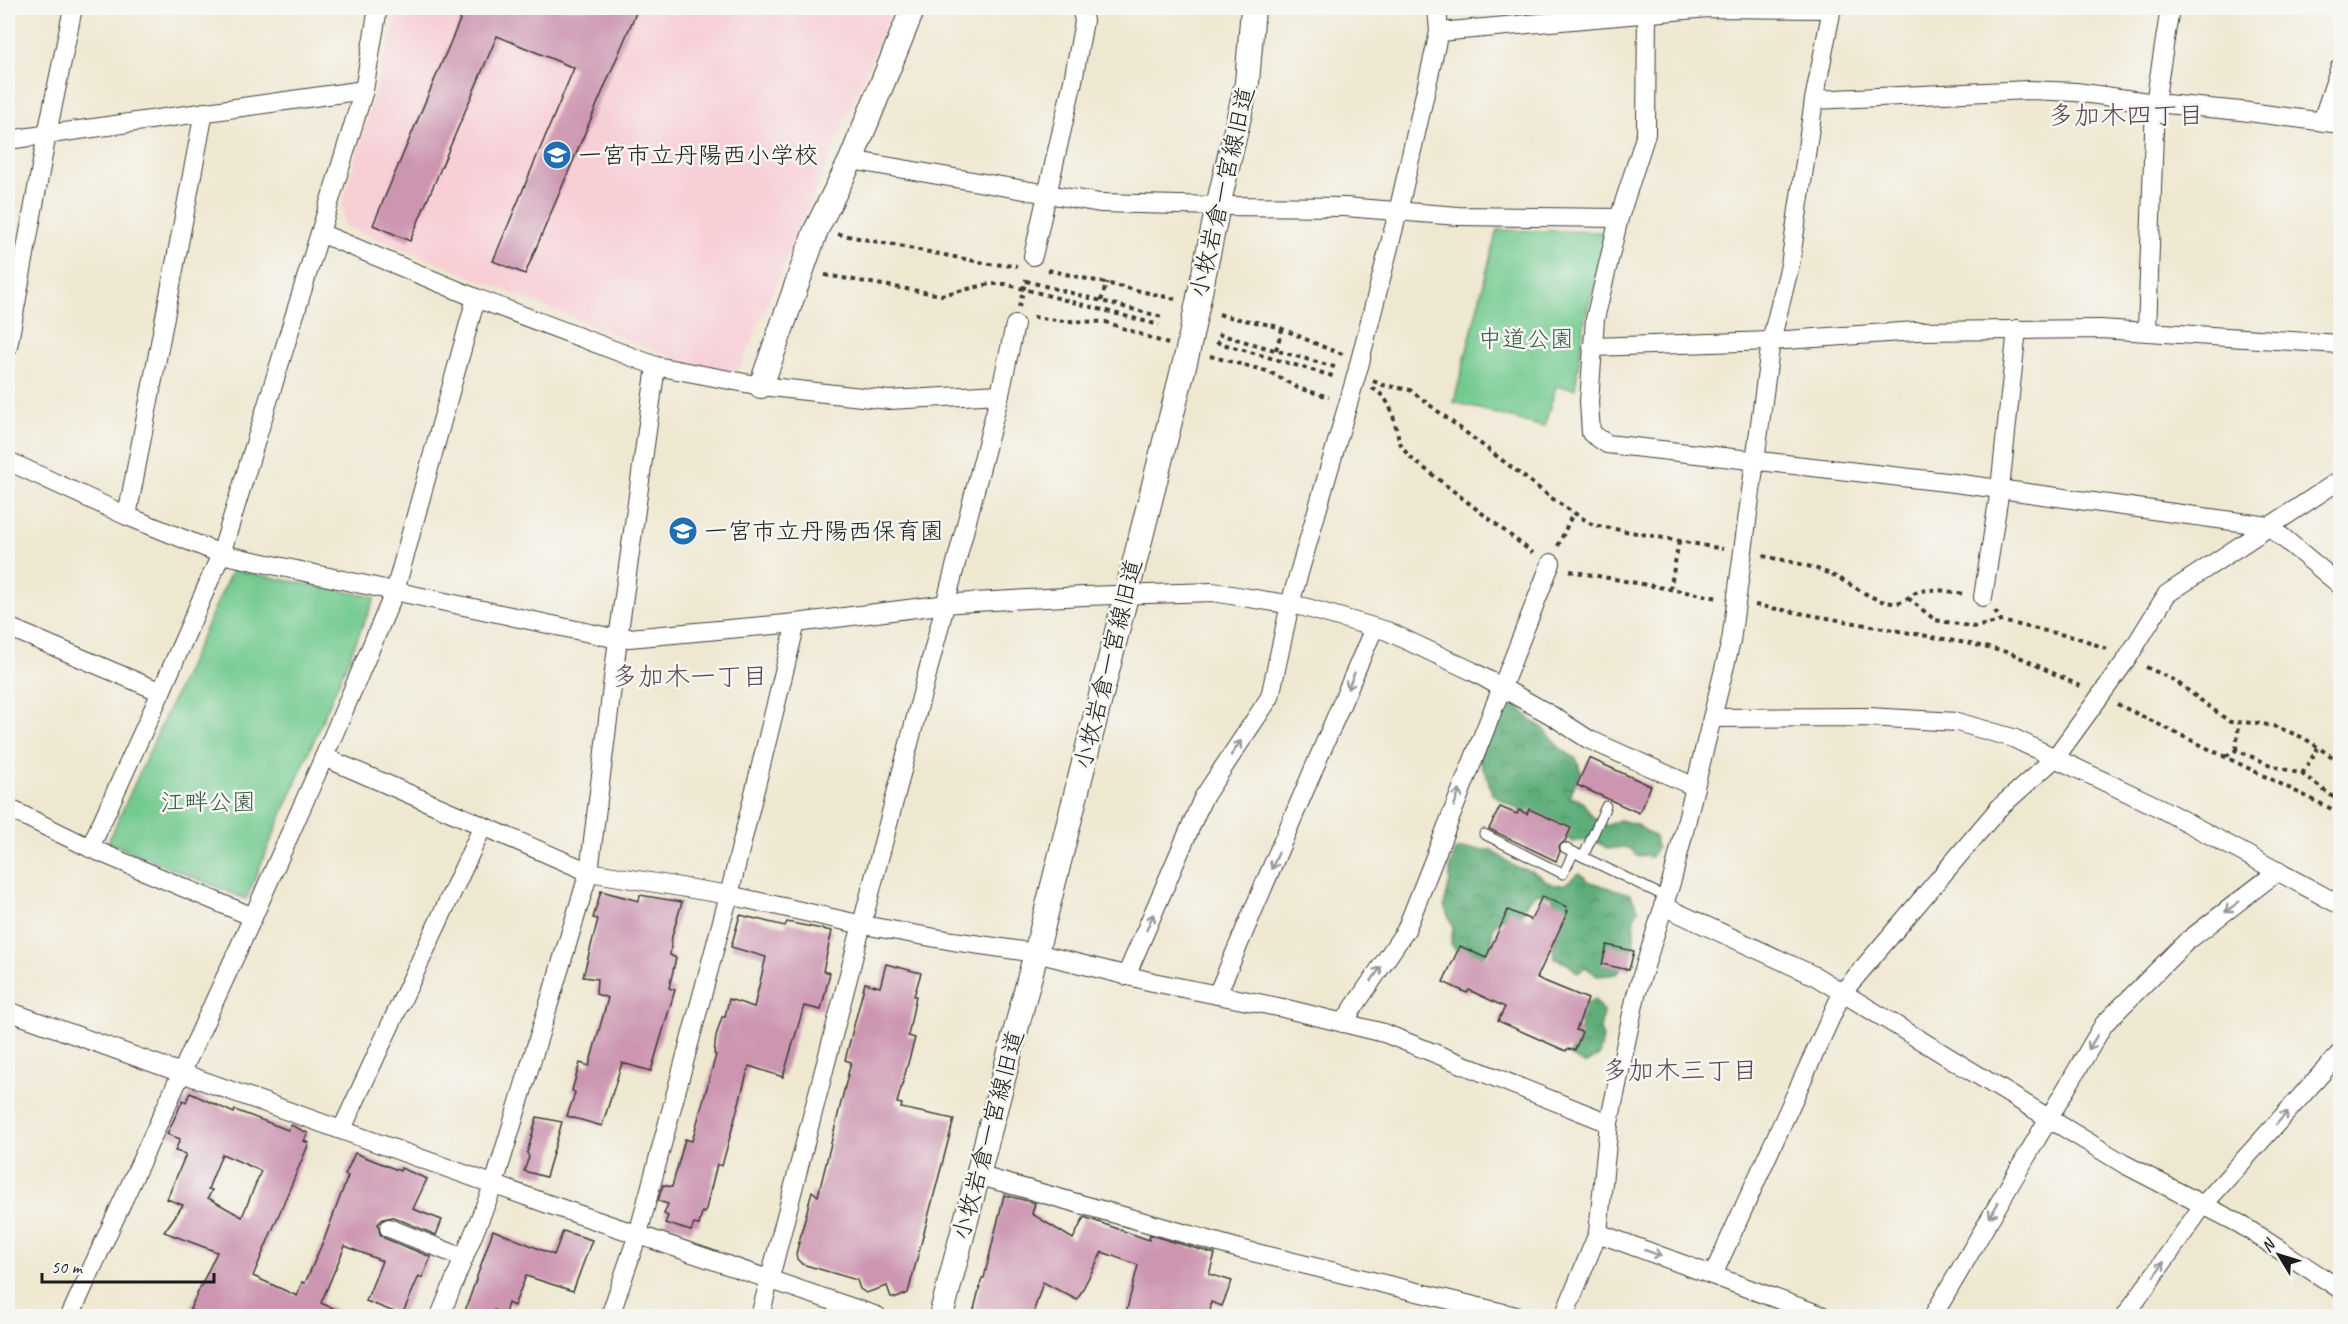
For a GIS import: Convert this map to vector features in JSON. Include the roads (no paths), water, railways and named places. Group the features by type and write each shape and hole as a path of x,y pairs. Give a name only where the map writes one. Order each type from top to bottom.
{"street":[{"path":"8,347 47,134 73,8"},
{"path":"90,848 221,554 364,90 378,8"},
{"path":"761,386 816,230 851,160 913,8"},
{"path":"1031,261 1077,61 1084,21 1080,8"},
{"name":"小牧岩倉一宮線旧道","path":"940,1317 1188,350 1218,206 1247,84 1253,8"},
{"path":"1126,976 1203,798 1270,697 1290,604 1356,378 1398,212 1439,32 1437,8"},
{"path":"1439,32 1648,10 1831,8 1814,100 1790,265 1772,341 1731,641 1665,902 1636,995 1609,1123 1598,1233 1564,1317"},
{"path":"2147,332 2155,104 2170,8"},
{"path":"1648,10 1647,134 1619,218 1595,319 1589,402 1591,433 1607,444 2000,489 2269,526 2340,585"},
{"path":"2322,121 2340,67"},
{"path":"8,140 364,90"},
{"path":"1814,100 2029,90 2076,92 2155,104 2340,124"},
{"path":"127,516 204,112"},
{"path":"851,160 1100,202 1345,207 1458,216 1619,218"},
{"path":"320,233 476,298 656,366 761,386 890,400 1000,394"},
{"path":"70,1317 253,918 395,591 476,298"},
{"path":"760,1317 1000,394 1015,325"},
{"path":"1592,347 1772,341 1916,331 2017,329 2100,329 2340,344"},
{"path":"1983,597 2000,489 2017,329"},
{"path":"440,1317 494,1184 589,872 618,639 656,366"},
{"path":"8,461 127,516 221,554 618,639 796,623 944,604 1213,592 1290,604 1387,631 1501,687 1588,739 1695,787"},
{"path":"1713,1275 1842,993 1999,808 2055,758 2127,659 2167,594 2340,480"},
{"path":"1343,1023 1406,930 1551,564"},
{"path":"610,1317 638,1234 729,895 796,623"},
{"path":"8,627 161,692"},
{"path":"1217,995 1374,627"},
{"path":"1712,718 1868,717 1957,722 2013,738 2160,808 2340,904"},
{"path":"324,757 589,872 729,895 863,926 1035,952 1126,976 1384,1033 1609,1123"},
{"path":"8,808 90,848 253,918"},
{"path":"342,1129 483,826"},
{"path":"1933,1317 2104,1024 2186,942 2278,871"},
{"path":"1665,902 1815,976 2124,1164 2240,1224 2340,1289"},
{"path":"8,1011 877,1317"},
{"path":"2125,1317 2205,1204 2340,1053"},
{"path":"977,1175 1240,1250 1516,1317"},
{"path":"389,1228 464,1258"},
{"path":"1598,1233 1823,1317"}],"lane":[{"path":"1584,857 1606,806"},
{"path":"1484,834 1563,874 1569,850 1665,902"}],"place":[{"name":"一宮市立丹陽西小学校","path":"557,155"},
{"name":"一宮市立丹陽西保育園","path":"683,531"}],"district":[{"name":"多加木四丁目","path":"2126,115"},
{"name":"多加木一丁目","path":"690,676"},
{"name":"多加木三丁目","path":"1680,1070"}],"park label":[{"name":"中道公園","path":"1526,339"},
{"name":"江畔公園","path":"208,802"}]}
